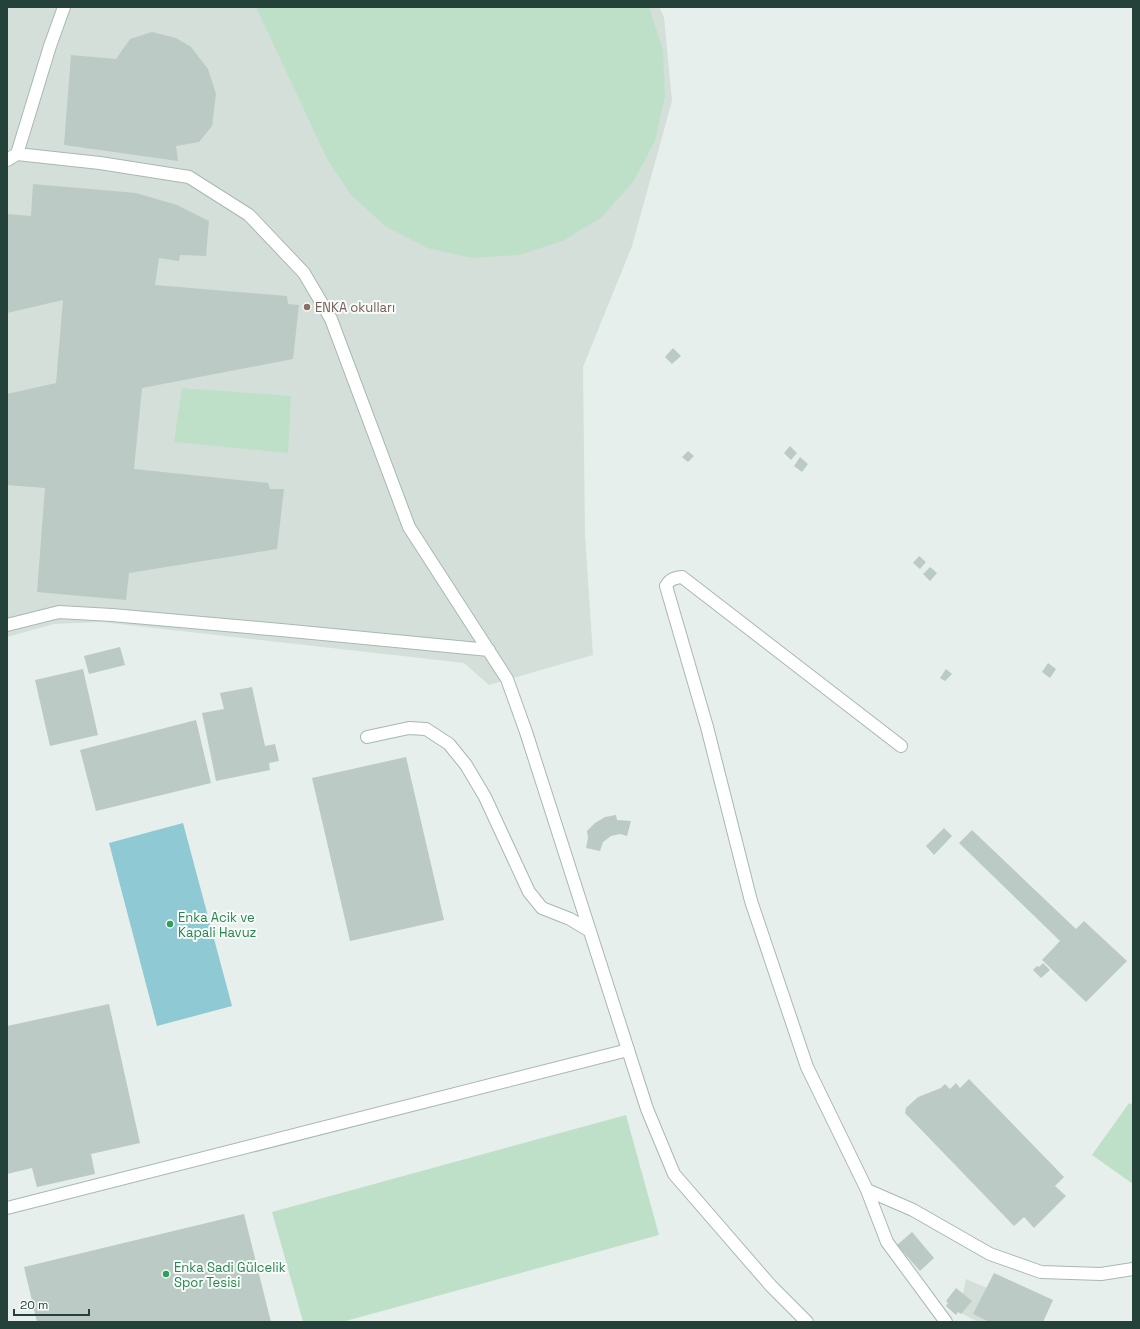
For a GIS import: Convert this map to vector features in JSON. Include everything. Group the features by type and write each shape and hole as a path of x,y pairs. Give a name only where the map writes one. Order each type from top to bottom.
{"street":[{"path":"64,7 12,157 100,163 189,177 250,215 304,273 331,319 409,527 507,679 524,725 647,1109 674,1174 771,1286 807,1322"},
{"path":"901,746 682,577 674,578 669,581 666,586 707,727 751,901 807,1067 867,1190 887,1242 946,1322"},
{"path":"7,625 59,612 112,615 489,650"},
{"path":"367,737 409,728 426,729 449,744 466,765 485,797 529,892 542,908 570,919 590,931"},
{"path":"7,1208 628,1050"},
{"path":"867,1190 913,1210 990,1254 1041,1272 1101,1274 1133,1269"}],"shaded area":[{"name":"ENKA okulları","path":"7,7 659,7 664,17 672,101 632,246 583,367 585,535 593,655 489,685 464,663 101,622 54,624 7,637"},
{"path":"966,1279 1027,1305 1024,1322 978,1322 959,1312"}],"green space":[{"path":"256,7 649,7 663,50 665,96 655,141 633,182 602,217 563,241 519,255 472,258 427,248 385,226 351,195 327,159"},
{"path":"182,388 291,396 288,453 174,442"},
{"path":"1129,1103 1133,1105 1133,1184 1092,1155"},
{"path":"626,1115 659,1235 342,1322 303,1322 272,1212"}],"water":[{"name":"Enka Acik ve Kapali Havuz","path":"183,823 232,1006 157,1026 109,843"}],"building":[{"path":"152,32 176,38 191,47 208,69 216,94 212,126 199,142 176,146 178,161 64,145 71,55 116,59 130,39"},
{"path":"33,184 136,193 177,205 209,221 206,256 180,255 179,261 159,258 155,285 287,296 288,304 299,305 293,359 142,388 134,469 268,483 270,489 284,489 277,549 129,573 126,600 37,592 45,488 7,485 7,394 56,383 63,300 7,313 7,214 31,216"},
{"path":"673,348 681,356 672,364 665,357"},
{"path":"790,446 797,453 791,460 784,453"},
{"path":"688,451 694,456 688,462 682,457"},
{"path":"800,457 808,464 802,472 794,466"},
{"path":"919,556 926,562 920,569 913,563"},
{"path":"930,567 937,573 930,581 923,574"},
{"path":"120,647 125,665 89,674 84,656"},
{"path":"1048,663 1056,669 1050,678 1042,672"},
{"path":"83,669 98,735 50,746 35,680"},
{"path":"946,669 952,674 945,681 940,678"},
{"path":"252,687 265,746 275,744 279,761 269,763 270,770 216,781 202,713 224,709 220,693"},
{"path":"196,720 211,783 96,811 80,750"},
{"path":"406,757 444,920 350,941 312,778"},
{"path":"616,815 617,820 631,821 627,836 620,834 611,836 603,842 600,851 586,848 588,838 587,831 595,823 605,817"},
{"path":"944,828 952,836 934,855 926,846"},
{"path":"972,830 1076,929 1084,921 1127,961 1086,1002 1042,960 1060,941 959,843"},
{"path":"1043,963 1050,970 1041,978 1033,970"},
{"path":"109,1004 140,1143 91,1154 95,1174 37,1187 32,1168 7,1174 7,1026"},
{"path":"969,1079 1064,1177 1055,1186 1066,1196 1034,1228 1024,1217 1014,1226 905,1113 906,1108 918,1097 941,1088 945,1084 950,1089 956,1083 960,1088"},
{"path":"244,1214 271,1322 37,1322 24,1267"},
{"path":"912,1232 934,1258 920,1271 897,1245"},
{"path":"994,1273 1053,1300 1043,1322 989,1322 973,1314"},
{"path":"956,1288 972,1301 961,1314 958,1312 956,1315 946,1306 948,1303 946,1301"}],"place":[{"name":"ENKA okulları","path":"307,307"},
{"name":"Enka Acik ve Kapali Havuz","path":"170,924"},
{"name":"Enka Sadi Gülcelik Spor Tesisi","path":"166,1274"}]}
